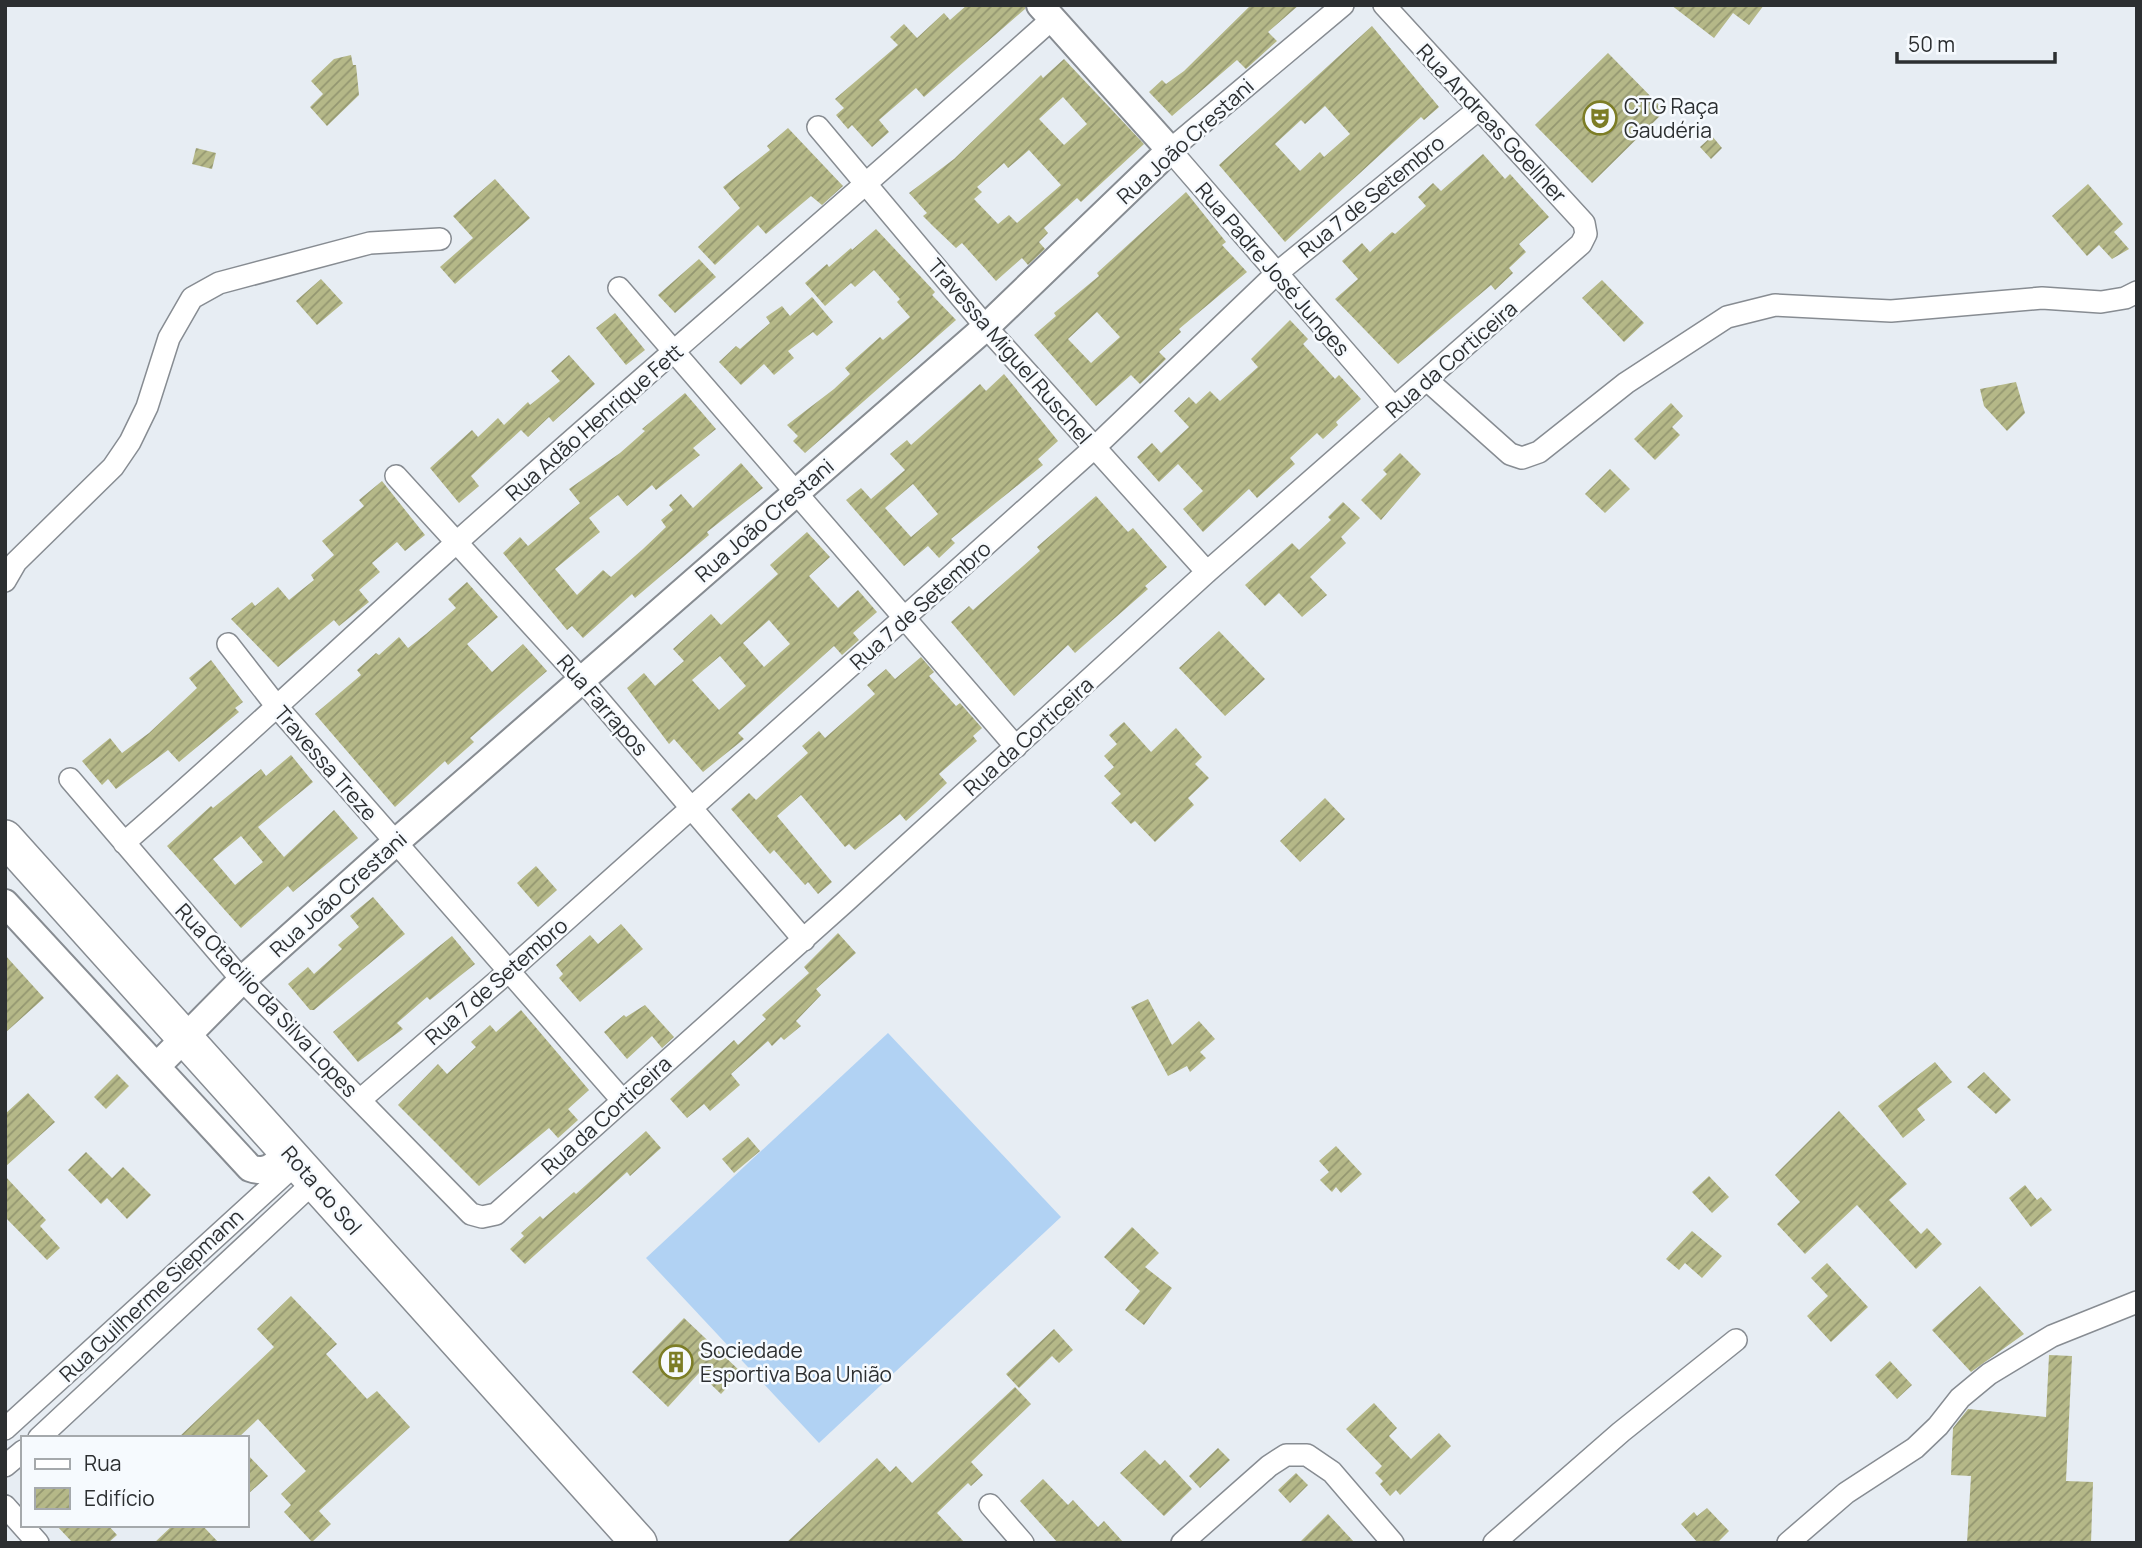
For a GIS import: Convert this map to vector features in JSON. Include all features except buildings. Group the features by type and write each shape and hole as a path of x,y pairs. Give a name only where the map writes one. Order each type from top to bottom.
{"highway":[{"name":"Rota do Sol","path":"5,838 186,1037 287,1176 639,1543"}],"street":[{"name":"Rua João Crestani","path":"157,1066 242,980 396,842 986,327 1170,150 1343,5"},
{"name":"Rua Andreas Goellner","path":"1384,5 1584,223 1587,234 1581,244"},
{"name":"Rua Padre José Junges","path":"1053,10 1170,150 1394,408"},
{"name":"Rua Adão Henrique Fett","path":"124,844 278,708 456,543 868,184 1053,10"},
{"name":"Rua 7 de Setembro","path":"360,1100 509,971 1094,448 1277,273 1479,109"},
{"name":"Travessa Miguel Ruschel","path":"818,127 986,327 1207,572"},
{"path":"5,581 16,562 113,467 130,442 147,407 169,338 192,298 219,283 370,243 440,239"},
{"name":"Rua da Corticeira","path":"471,1214 482,1217 496,1214 804,940 1207,572 1581,244"},
{"path":"619,288 1016,747"},
{"path":"1427,380 1510,454 1522,458 1539,452 1626,383 1727,317 1775,305 1891,311 2042,298 2101,302 2137,292"},
{"name":"Rua Farrapos","path":"396,476 582,680 804,940"},
{"name":"Travessa Treze","path":"228,644 278,708 622,1100"},
{"name":"Rua Otacilio da Silva Lopes","path":"71,779 242,980 471,1214"},
{"path":"5,903 250,1168 287,1176"},
{"name":"Rua Guilherme Siepmann","path":"5,1429 287,1176"},
{"name":"Rua Guilherme Siepmann","path":"41,1436 287,1176"},
{"path":"1788,1543 1846,1493 1915,1448 1960,1398 1989,1374 2052,1336 2137,1302"},
{"path":"1494,1543 1621,1432 1736,1340"},
{"path":"5,1466 21,1453"},
{"path":"1182,1543 1269,1466 1286,1455 1307,1455 1332,1472 1393,1543"},
{"path":"990,1505 1023,1543"},
{"path":"5,1506 21,1524"},
{"path":"24,1527 38,1543"}],"shaded area":[{"path":"888,1033 1061,1217 819,1443 646,1258"}],"place":[{"name":"CTG Raça Gaudéria","path":"1600,118"},
{"name":"Sociedade Esportiva Boa União","path":"676,1362"}]}
